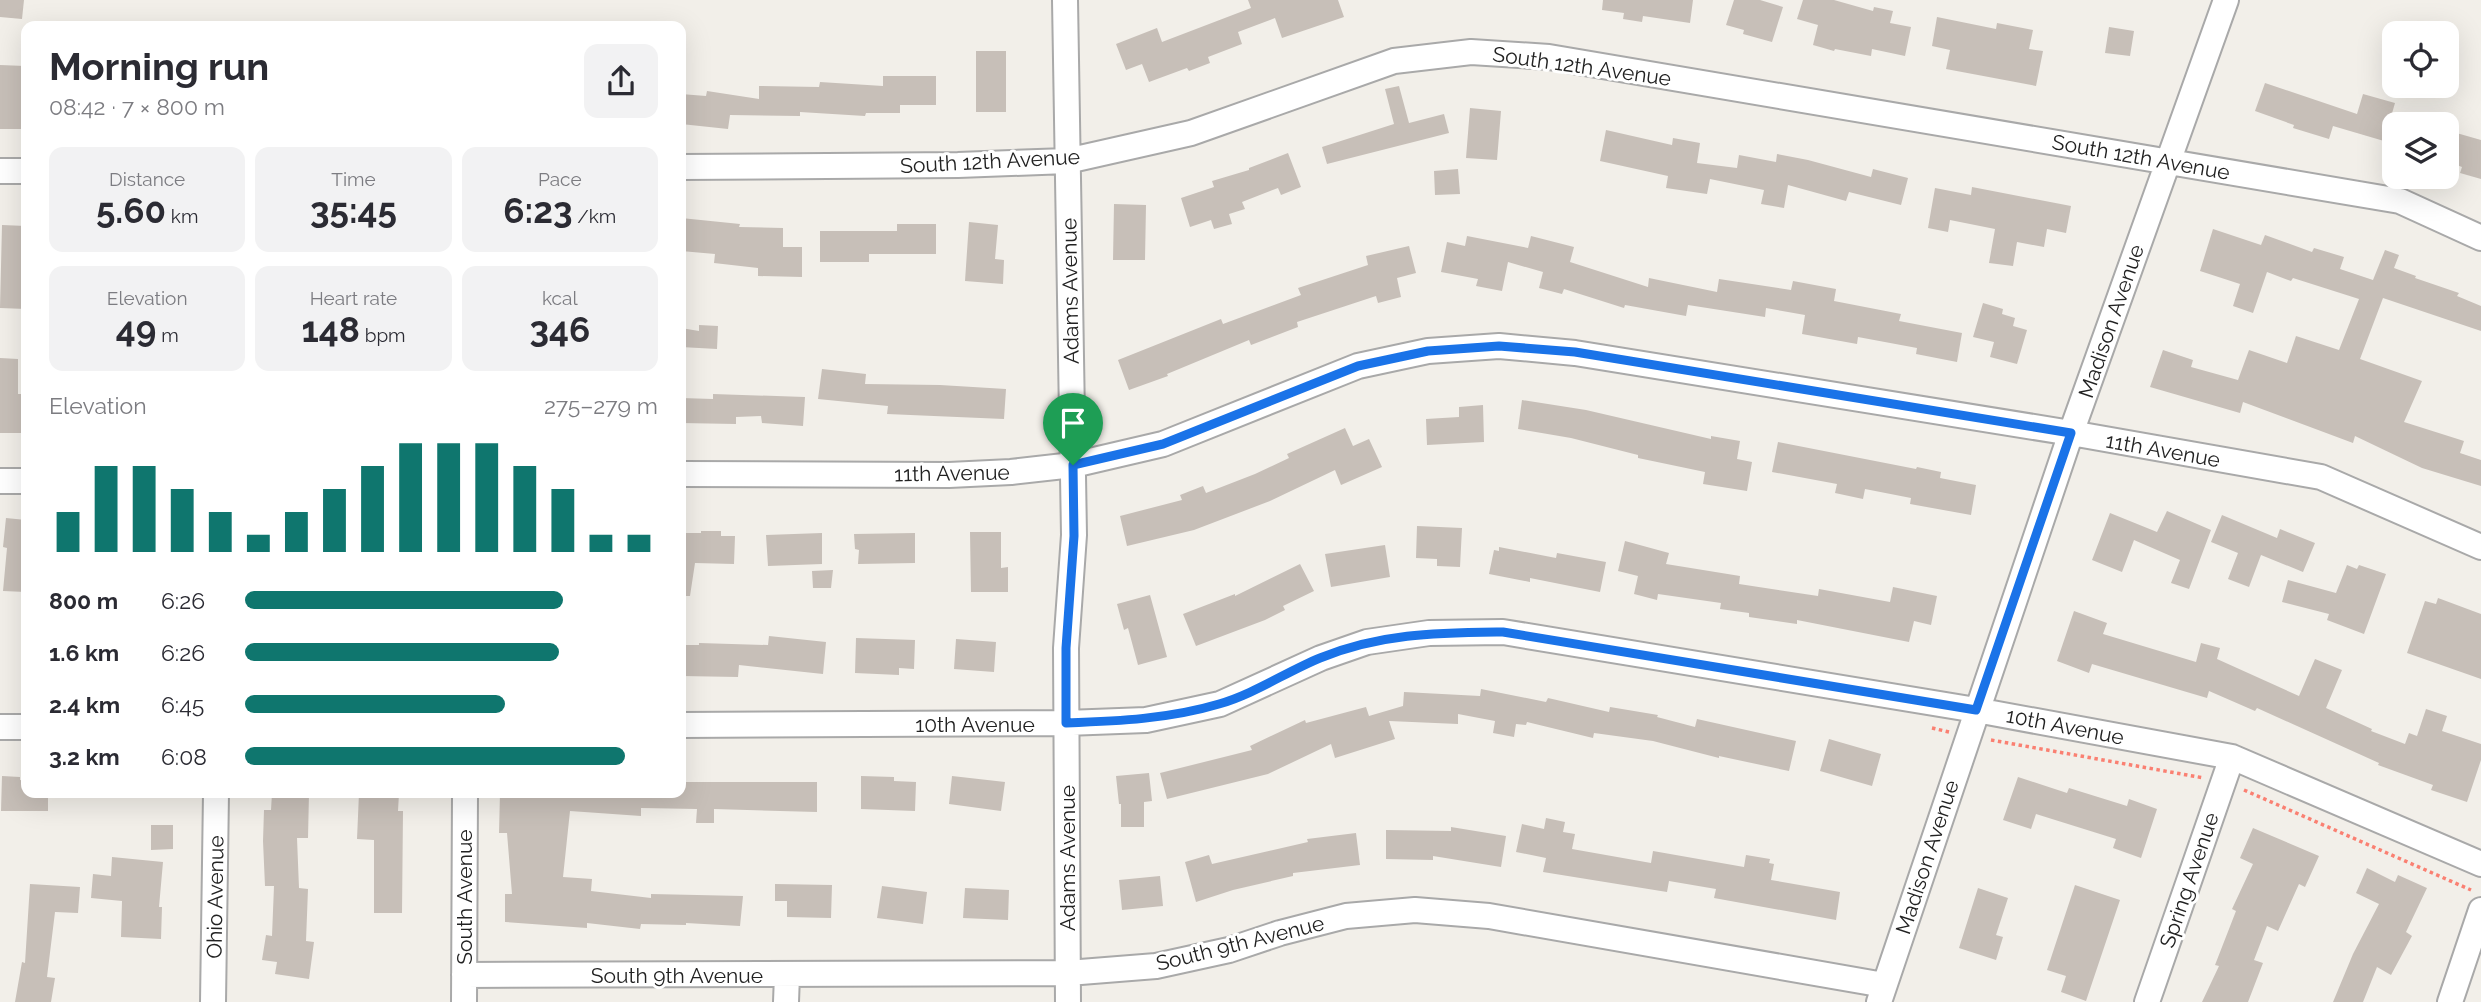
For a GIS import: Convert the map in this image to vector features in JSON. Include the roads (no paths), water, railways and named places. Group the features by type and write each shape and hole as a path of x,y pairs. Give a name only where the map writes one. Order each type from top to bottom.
{"street":[{"name":"Adams Avenue","path":"1065,0 1074,536 1066,648 1068,1002"},
{"name":"Madison Avenue","path":"1882,994 2071,433 2226,0"},
{"name":"South 12th Avenue","path":"686,167 958,166 1067,161 1191,132 1394,61 1471,52 1549,57 2400,201 2481,238"},
{"path":"0,172 21,171"},
{"name":"11th Avenue","path":"686,474 949,475 1073,465 1163,444 1358,366 1428,351 1499,346 1575,352 2321,477 2481,547"},
{"path":"0,481 21,481"},
{"name":"10th Avenue","path":"686,725 1066,723 1146,720 1220,704 1321,658 1367,642 1429,633 1503,632 1976,710 2232,757 2481,864"},
{"path":"0,727 21,727"},
{"name":"Spring Avenue","path":"2147,1002 2232,757"},
{"name":"Ohio Avenue","path":"213,1002 216,798"},
{"name":"South Avenue","path":"464,1002 465,798"},
{"name":"South 9th Avenue","path":"464,975 1068,972 1156,966 1229,950 1346,916 1415,910 1489,916 1882,994"},
{"path":"2450,1002 2481,910"},
{"path":"786,1002 787,975"}]}
